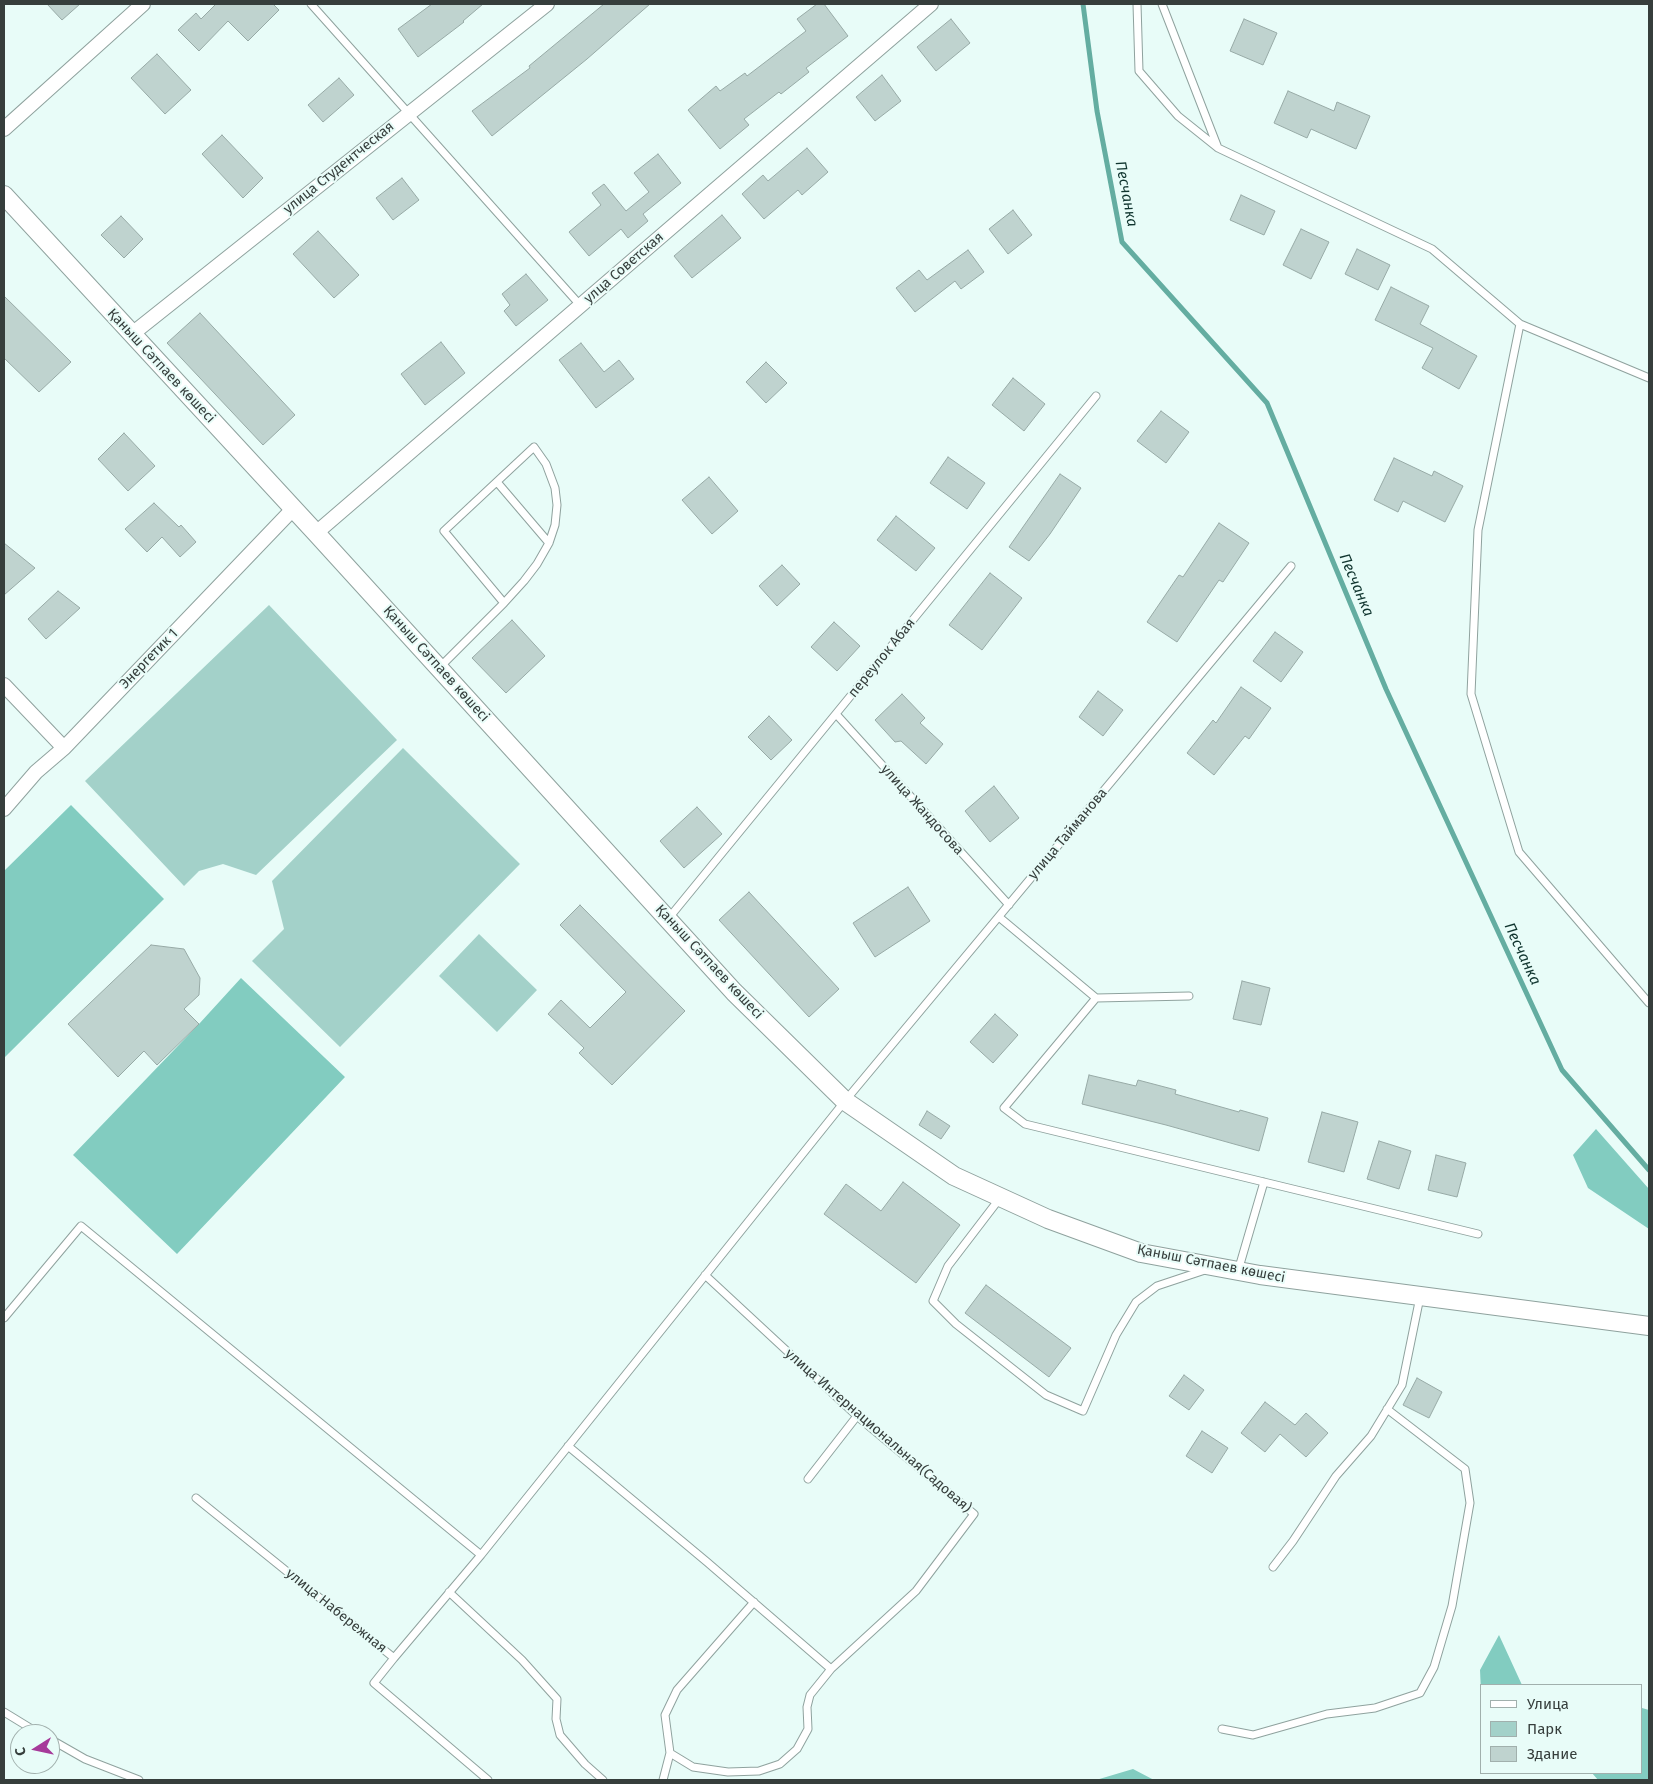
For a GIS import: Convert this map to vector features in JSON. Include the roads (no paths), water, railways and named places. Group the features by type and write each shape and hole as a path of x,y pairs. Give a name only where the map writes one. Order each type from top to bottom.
{"street":[{"path":"4,129 143,4"},
{"name":"улица Студентческая","path":"132,334 547,4"},
{"name":"улца Советская","path":"316,532 931,4"},
{"name":"Қаныш Сәтпаев көшесі","path":"4,195 316,532 734,992 846,1101 954,1176 1048,1219 1141,1253 1238,1271 1642,1325"},
{"name":"Энергетик 1","path":"4,810 36,772 64,748 294,509"},
{"path":"4,685 64,748"}],"lane":[{"path":"311,4 580,305"},
{"path":"1137,4 1139,71 1178,116 1218,148 1432,249 1520,324 1649,378"},
{"path":"1162,4 1218,148"},
{"path":"1520,324 1478,530 1470,694 1519,852 1649,1003"},
{"name":"переулок Абая","path":"668,919 1096,396"},
{"path":"439,668 504,603 537,564 549,543 555,525 557,505 555,488 546,464 534,447 444,530 504,603"},
{"path":"497,482 549,543"},
{"name":"улица Тайманова","path":"706,1275 846,1101 1291,566"},
{"name":"улица Жандосова","path":"836,714 1008,905"},
{"path":"999,917 1096,998 1189,996"},
{"path":"1096,998 1004,1108 1025,1124 1478,1234"},
{"path":"1238,1271 1264,1182"},
{"path":"1000,1198 948,1266 933,1301 956,1324 1046,1394 1083,1411 1116,1335 1136,1302 1157,1286 1215,1267"},
{"path":"4,1318 81,1226 481,1555"},
{"name":"улица Интернациональная(Садовая)","path":"706,1275 857,1416 974,1514 916,1591 831,1669"},
{"name":"улица Набережная","path":"196,1498 394,1658 481,1555 706,1275"},
{"path":"1273,1567 1293,1542 1336,1476 1371,1436 1402,1385 1420,1296"},
{"path":"1222,1729 1253,1735 1327,1714 1375,1708 1420,1693 1434,1667 1452,1606 1470,1503 1465,1469 1387,1410"},
{"path":"808,1480 857,1416"},
{"path":"568,1446 831,1669 810,1695 807,1707 808,1729 797,1749 780,1764 759,1771 728,1772 692,1767 670,1754"},
{"path":"450,1592 522,1660 558,1699 556,1719 560,1735 585,1764 603,1780"},
{"path":"663,1780 670,1754 666,1715 677,1690 754,1602"},
{"path":"394,1658 374,1683 488,1780"},
{"path":"4,1712 24,1724"},
{"path":"60,1745 85,1759 139,1780"}],"waterway":[{"name":"Песчанка","path":"1083,4 1097,111 1122,242 1267,403 1386,689 1562,1070 1649,1170"}]}
